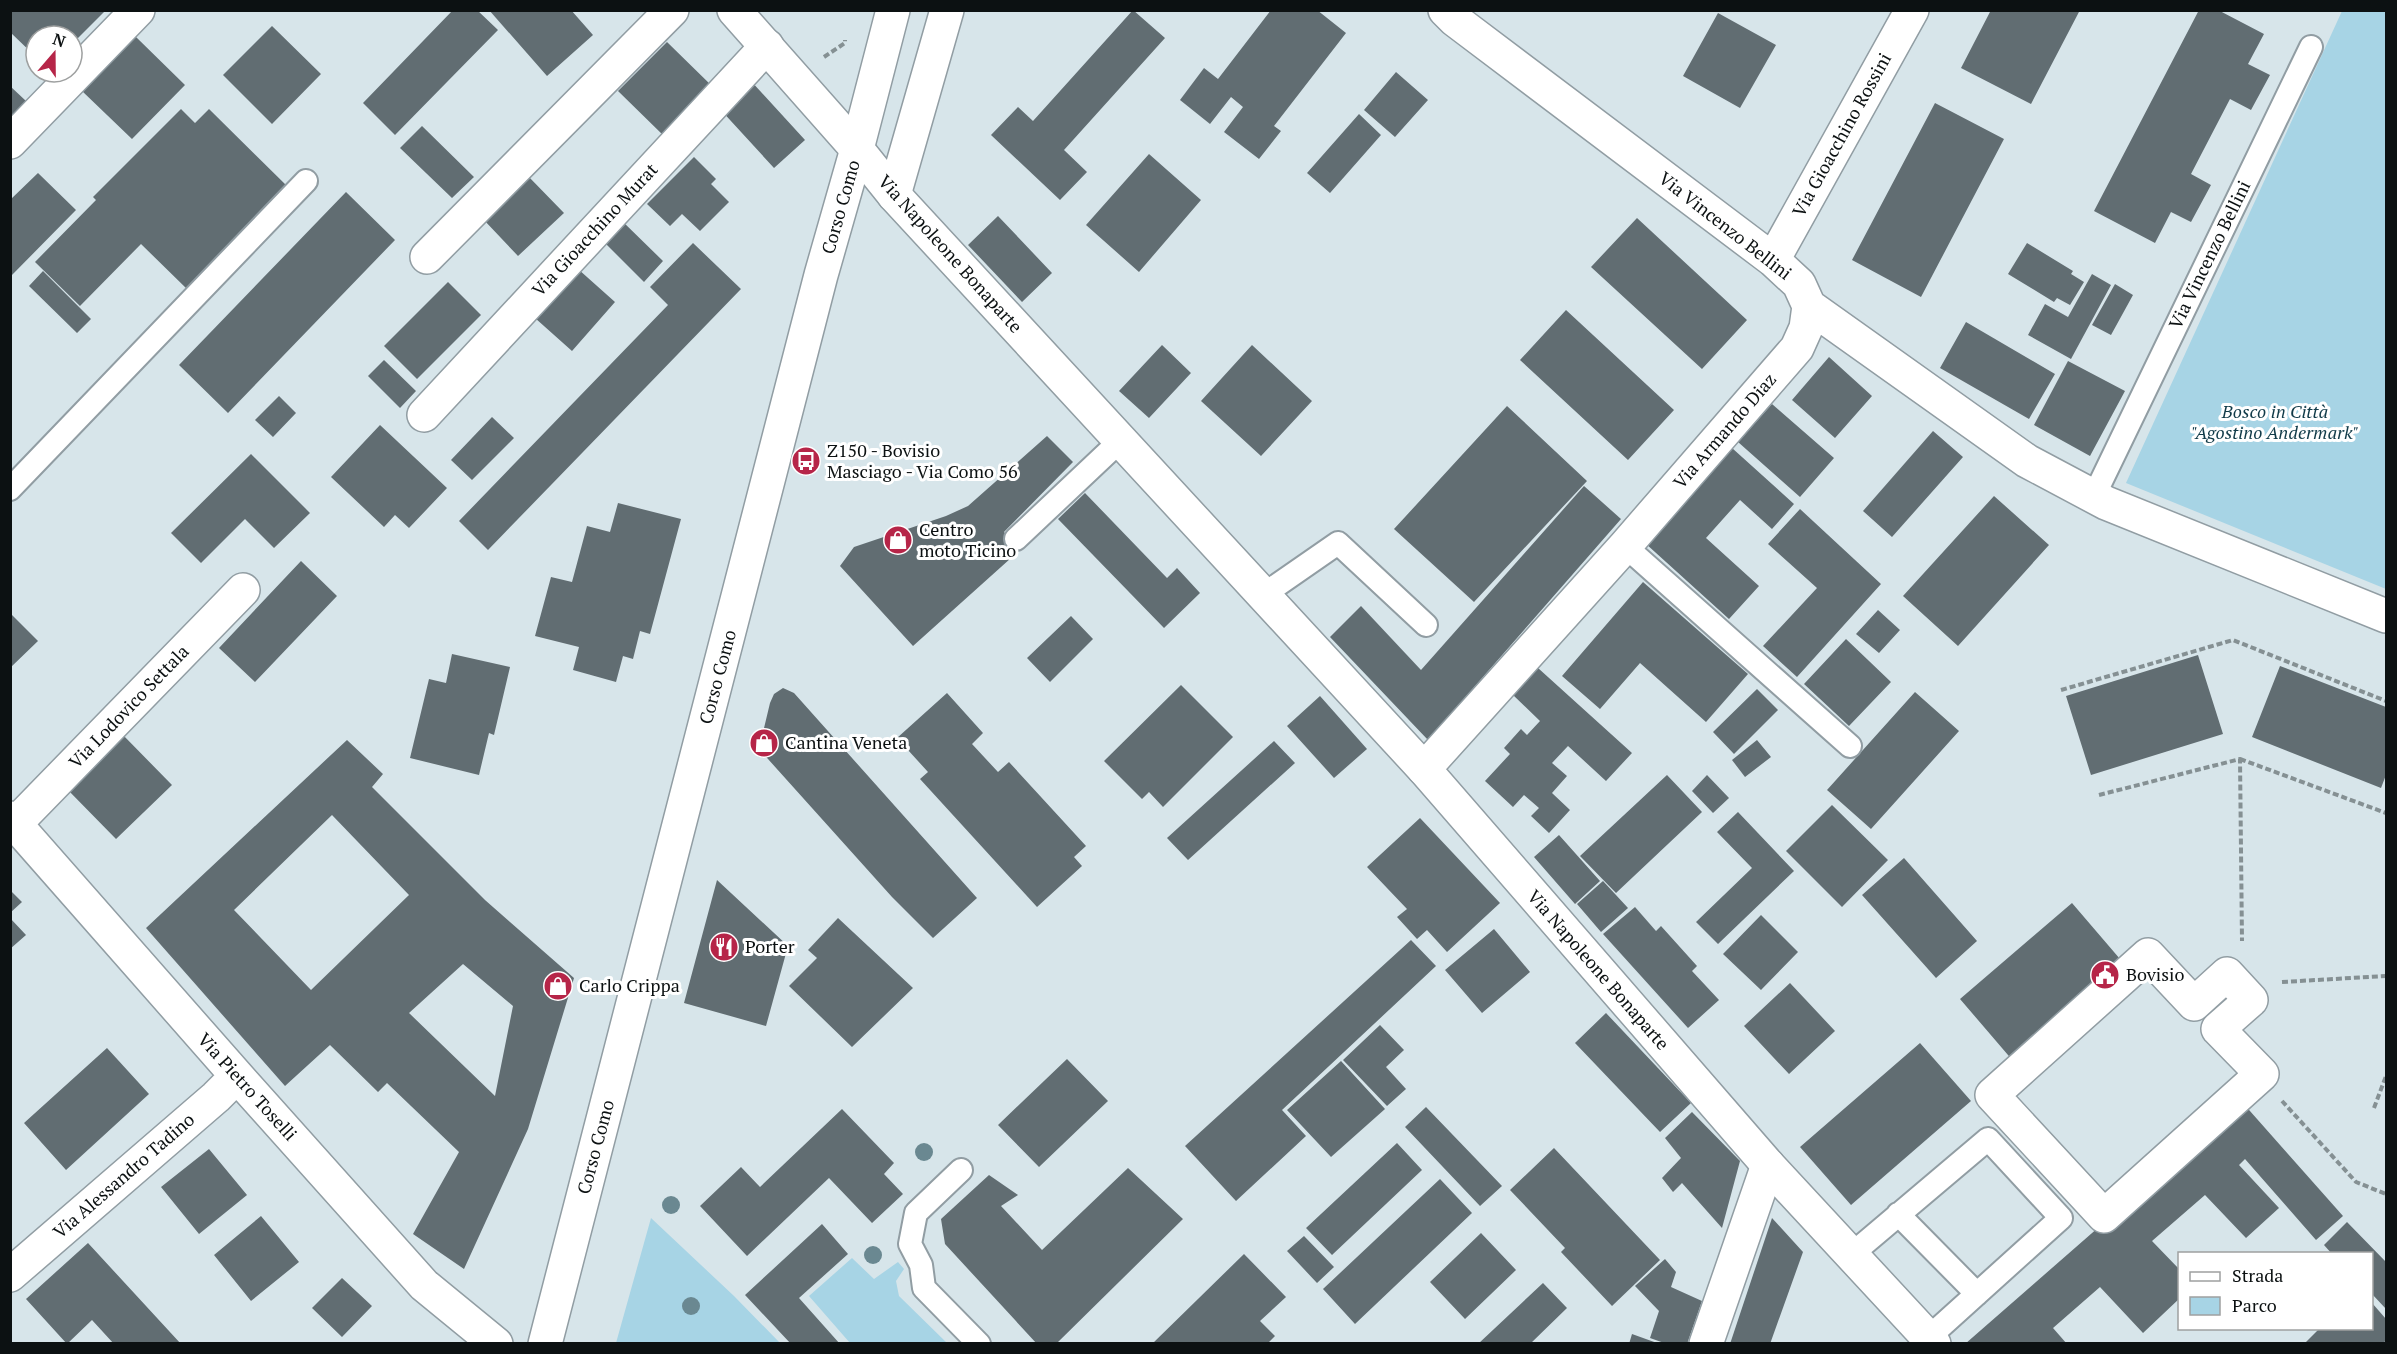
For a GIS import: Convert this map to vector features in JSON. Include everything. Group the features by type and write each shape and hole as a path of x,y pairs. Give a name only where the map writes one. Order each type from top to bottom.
{"street":[{"path":"10,142 138,10"},
{"path":"427,257 672,10"},
{"name":"Via Napoleone Bonaparte","path":"734,10 857,149 894,195 1424,769 1768,1165 1931,1341"},
{"name":"Corso Como","path":"545,1344 820,275 857,149 892,10"},
{"path":"894,195 947,10"},
{"name":"Via Vincenzo Bellini","path":"1445,10 1455,20 1773,260 1799,284 1809,306 2027,462 2094,496 2386,616"},
{"name":"Via Gioacchino Rossini","path":"1773,260 1912,10"},
{"name":"Via Gioacchino Murat","path":"424,415 767,46"},
{"name":"Via Armando Diaz","path":"1424,769 1625,546 1797,348 1806,328 1809,306"},
{"name":"Via Lodovico Settala","path":"13,821 243,590"},
{"name":"Via Pietro Toselli","path":"13,821 424,1285 496,1344"},
{"path":"2148,955 2194,1004 2227,974 2252,1000 2218,1029 2262,1074 2257,1079 2104,1216 1992,1095 2148,955"},
{"name":"Via Alessandro Tadino","path":"10,1275 216,1097 237,1076"},
{"path":"1706,1344 1768,1165"}],"lane":[{"name":"Via Vincenzo Bellini","path":"2094,496 2311,47"},
{"path":"10,489 306,181"},
{"path":"1016,539 1120,440"},
{"path":"1263,595 1338,543 1426,625"},
{"path":"1625,546 1850,746"},
{"path":"1852,1254 1988,1139 2061,1218 1977,1294 1931,1341"},
{"path":"961,1170 916,1213 910,1244 921,1265 924,1288 979,1344"},
{"path":"1898,1214 1977,1294"}],"path":[{"path":"818,59 825,57 844,43 847,35"},
{"path":"2061,690 2233,640 2386,701"},
{"path":"2240,759 2242,948"},
{"path":"2099,795 2240,759 2386,813"},
{"path":"2276,982 2386,976"},
{"path":"2374,1108 2386,1076"},
{"path":"2257,1079 2268,1085 2356,1182 2386,1194"}],"green space":[{"name":"Bosco in Città \"Agostino Andermark\"","path":"2342,11 2386,11 2386,589 2126,483"},
{"path":"651,1218 734,1296 780,1343 616,1343"},
{"path":"852,1258 874,1279 898,1262 904,1269 896,1281 899,1296 947,1343 850,1343 809,1296"}],"building":[{"path":"10,10 106,10 84,32 84,24 24,24 24,45 10,32"},
{"path":"453,10 477,10 498,30 395,135 363,103"},
{"path":"489,10 571,10 593,35 547,76"},
{"path":"1133,10 1165,38 1064,150 1087,172 1060,200 991,135 1018,107 1033,121"},
{"path":"1271,10 1317,10 1346,33 1274,126 1281,131 1259,159 1224,132 1243,107 1231,97 1210,124 1180,100 1204,68 1218,79"},
{"path":"1991,10 2080,10 2031,104 1961,68"},
{"path":"2199,10 2218,10 2264,34 2248,64 2270,75 2251,110 2230,99 2191,174 2211,185 2191,222 2171,212 2155,243 2094,211"},
{"path":"1718,13 1776,45 1740,108 1683,76"},
{"path":"272,26 321,74 272,124 223,75"},
{"path":"136,37 185,85 132,139 82,91"},
{"path":"667,42 714,88 665,137 618,91"},
{"path":"1396,72 1428,100 1395,137 1364,110"},
{"path":"750,80 805,140 774,168 719,108"},
{"path":"10,86 26,101 10,117"},
{"path":"1935,103 2004,139 1921,297 1852,260"},
{"path":"181,109 195,123 209,109 288,187 188,290 141,244 80,306 35,262 96,200 93,197"},
{"path":"1359,114 1381,135 1330,193 1307,173"},
{"path":"422,126 474,177 452,198 400,148"},
{"path":"1149,154 1201,200 1139,272 1086,225"},
{"path":"694,157 716,179 711,184 729,202 700,231 682,214 670,226 647,204"},
{"path":"38,173 76,210 12,275 10,200"},
{"path":"528,176 564,213 518,256 483,219"},
{"path":"346,192 395,240 228,413 179,365"},
{"path":"998,216 1052,273 1022,302 968,245"},
{"path":"619,218 663,261 644,282 599,237"},
{"path":"1637,218 1747,320 1702,369 1591,267"},
{"path":"693,243 741,289 488,550 459,521 668,305 650,287"},
{"path":"2027,243 2073,271 2071,274 2084,282 2070,305 2057,298 2054,302 2008,274"},
{"path":"578,269 615,302 572,351 535,318"},
{"path":"43,271 91,319 77,333 29,286"},
{"path":"2092,274 2111,285 2071,359 2028,335 2045,304 2068,317"},
{"path":"448,282 481,315 417,379 384,346"},
{"path":"2115,284 2133,295 2111,335 2092,325"},
{"path":"1566,310 1674,410 1628,460 1520,360"},
{"path":"1966,322 2055,374 2029,419 1940,368"},
{"path":"1162,345 1191,373 1149,418 1119,391"},
{"path":"1252,345 1312,401 1261,456 1201,401"},
{"path":"1829,357 1872,396 1835,438 1792,400"},
{"path":"384,360 416,391 400,408 368,376"},
{"path":"2068,361 2125,391 2090,456 2034,425"},
{"path":"279,396 296,413 273,437 255,420"},
{"path":"1772,404 1834,458 1800,497 1738,442"},
{"path":"1507,406 1587,481 1474,602 1394,529"},
{"path":"492,417 514,438 472,480 451,460"},
{"path":"380,425 447,488 409,528 395,515 384,527 331,477"},
{"path":"1933,431 1963,457 1892,537 1863,511"},
{"path":"1047,436 1073,462 1004,532 1020,550 913,646 840,566 854,547 946,516 968,506"},
{"path":"1732,448 1794,504 1772,529 1740,500 1706,538 1759,586 1729,619 1645,543"},
{"path":"251,454 310,513 274,548 245,519 201,563 171,533"},
{"path":"1584,486 1621,519 1428,740 1330,637 1361,606 1421,670"},
{"path":"1085,493 1167,578 1177,568 1200,593 1164,628 1058,519"},
{"path":"1994,496 2049,545 1958,646 1903,596"},
{"path":"618,503 681,519 650,634 640,631 633,659 623,656 616,682 573,670 579,647 535,636 551,577 572,582 587,526 610,532"},
{"path":"1800,509 1881,584 1797,677 1763,646 1817,588 1768,544"},
{"path":"301,561 337,596 255,682 219,648"},
{"path":"1643,582 1748,674 1706,722 1640,663 1600,709 1562,676"},
{"path":"1878,610 1900,630 1879,653 1856,634"},
{"path":"10,613 38,641 10,668"},
{"path":"1071,616 1093,639 1050,682 1027,658"},
{"path":"1846,639 1891,682 1849,726 1804,684"},
{"path":"452,654 510,667 494,735 489,733 479,775 410,758 429,679 446,683"},
{"path":"2198,655 2223,734 2091,775 2066,696"},
{"path":"2280,666 2386,707 2386,775 2381,788 2252,737"},
{"path":"1538,668 1632,753 1606,781 1568,746 1552,763 1567,776 1552,793 1570,810 1549,833 1531,816 1539,808 1524,795 1513,807 1485,781 1510,754 1504,748 1521,729 1527,735 1540,721 1513,695"},
{"path":"1181,685 1233,737 1163,807 1149,792 1142,799 1104,761"},
{"path":"783,688 794,693 977,898 933,938 892,897 759,749 770,703 774,694"},
{"path":"1757,689 1778,710 1734,754 1713,732"},
{"path":"1915,692 1959,731 1871,829 1827,790"},
{"path":"947,693 983,733 972,744 998,772 1009,762 1086,846 1074,857 1082,866 1037,907 920,779 928,772 897,738"},
{"path":"1320,696 1367,749 1334,778 1287,726"},
{"path":"122,734 172,785 116,839 66,788"},
{"path":"347,740 383,774 372,787 485,900 574,978 528,1129 464,1269 413,1234 459,1152 387,1083 378,1092 330,1045 285,1086 146,928","holes":["332,815 409,895 311,990 234,910","463,964 513,1006 495,1096 409,1013"]},
{"path":"1757,740 1771,757 1745,777 1732,760"},
{"path":"1274,741 1295,763 1188,860 1167,838"},
{"path":"1667,775 1702,812 1616,893 1580,856"},
{"path":"1707,775 1729,798 1713,813 1692,791"},
{"path":"1832,805 1888,860 1842,907 1786,851"},
{"path":"1738,812 1794,871 1718,944 1696,922 1752,868 1717,832"},
{"path":"1420,818 1500,903 1447,952 1427,930 1417,939 1397,917 1407,909 1367,867"},
{"path":"1559,835 1600,881 1575,904 1534,857"},
{"path":"1904,858 1977,941 1936,978 1862,895"},
{"path":"717,880 788,946 766,1026 684,1003"},
{"path":"1603,881 1628,908 1601,932 1577,904"},
{"path":"10,890 22,902 10,913"},
{"path":"2072,903 2126,966 2014,1062 1960,999"},
{"path":"1635,907 1656,931 1661,926 1697,966 1692,971 1719,1000 1688,1028 1603,934"},
{"path":"1761,915 1798,952 1761,990 1723,954"},
{"path":"10,918 26,935 10,949"},
{"path":"838,918 913,988 852,1047 789,986 817,958 808,950"},
{"path":"1494,929 1530,972 1482,1013 1445,970"},
{"path":"1411,940 1436,966 1282,1110 1306,1136 1236,1201 1185,1146"},
{"path":"1790,983 1835,1031 1789,1074 1744,1026"},
{"path":"1606,1013 1691,1103 1660,1132 1575,1043"},
{"path":"1380,1025 1404,1050 1386,1067 1406,1089 1387,1106 1343,1060"},
{"path":"1920,1043 1971,1101 1851,1205 1800,1147"},
{"path":"107,1048 149,1094 66,1170 24,1123"},
{"path":"1067,1059 1108,1101 1039,1167 998,1125"},
{"path":"1341,1061 1385,1109 1331,1157 1287,1110"},
{"path":"2242,1102 2343,1216 2316,1240 2245,1159 2239,1165 2279,1208 2246,1238 2205,1195 2152,1241 2178,1268 2178,1300 2143,1333 2100,1287 2053,1328 2067,1344 1965,1344"},
{"path":"1426,1107 1502,1186 1480,1206 1405,1127"},
{"path":"842,1109 894,1163 884,1174 903,1194 872,1223 829,1178 747,1256 700,1206 741,1167 760,1187"},
{"path":"1692,1112 1740,1161 1722,1228 1682,1183 1673,1192 1662,1178 1681,1158 1665,1138"},
{"path":"1397,1143 1422,1170 1332,1255 1306,1228"},
{"path":"1554,1148 1660,1260 1612,1306 1561,1252 1565,1248 1510,1190"},
{"path":"209,1149 247,1195 199,1234 161,1187"},
{"path":"1128,1168 1183,1219 1056,1344 1037,1344 945,1244 941,1219 989,1175 1018,1195 1001,1206 1042,1250"},
{"path":"1440,1179 1472,1213 1355,1324 1323,1289"},
{"path":"261,1216 299,1262 251,1301 214,1255"},
{"path":"1772,1218 1803,1252 1770,1344 1730,1344"},
{"path":"2347,1222 2386,1262 2386,1309 2373,1295 2373,1252 2330,1252 2324,1245"},
{"path":"822,1224 848,1254 799,1298 840,1344 791,1344 745,1295"},
{"path":"1481,1233 1516,1270 1465,1319 1430,1282"},
{"path":"1304,1236 1334,1267 1317,1283 1287,1251"},
{"path":"88,1243 181,1344 114,1344 92,1320 67,1344 26,1299"},
{"path":"1244,1254 1286,1297 1260,1321 1275,1336 1267,1344 1152,1344"},
{"path":"1665,1259 1676,1272 1671,1287 1702,1301 1687,1344 1667,1344 1650,1338 1659,1311 1635,1286"},
{"path":"342,1278 372,1306 342,1337 312,1308"},
{"path":"1543,1283 1567,1308 1530,1344 1478,1344"},
{"path":"2373,1304 2386,1319 2386,1340 2383,1344 2304,1344 2318,1330 2373,1330"},
{"path":"1632,1334 1657,1343 1657,1344 1629,1344"}],"place":[{"name":"Z150 - Bovisio Masciago - Via Como 56","path":"806,461"},
{"name":"Centro moto Ticino","path":"898,540"},
{"name":"Cantina Veneta","path":"764,743"},
{"name":"Porter","path":"724,947"},
{"name":"Bovisio","path":"2105,975"},
{"name":"Carlo Crippa","path":"558,986"}]}
